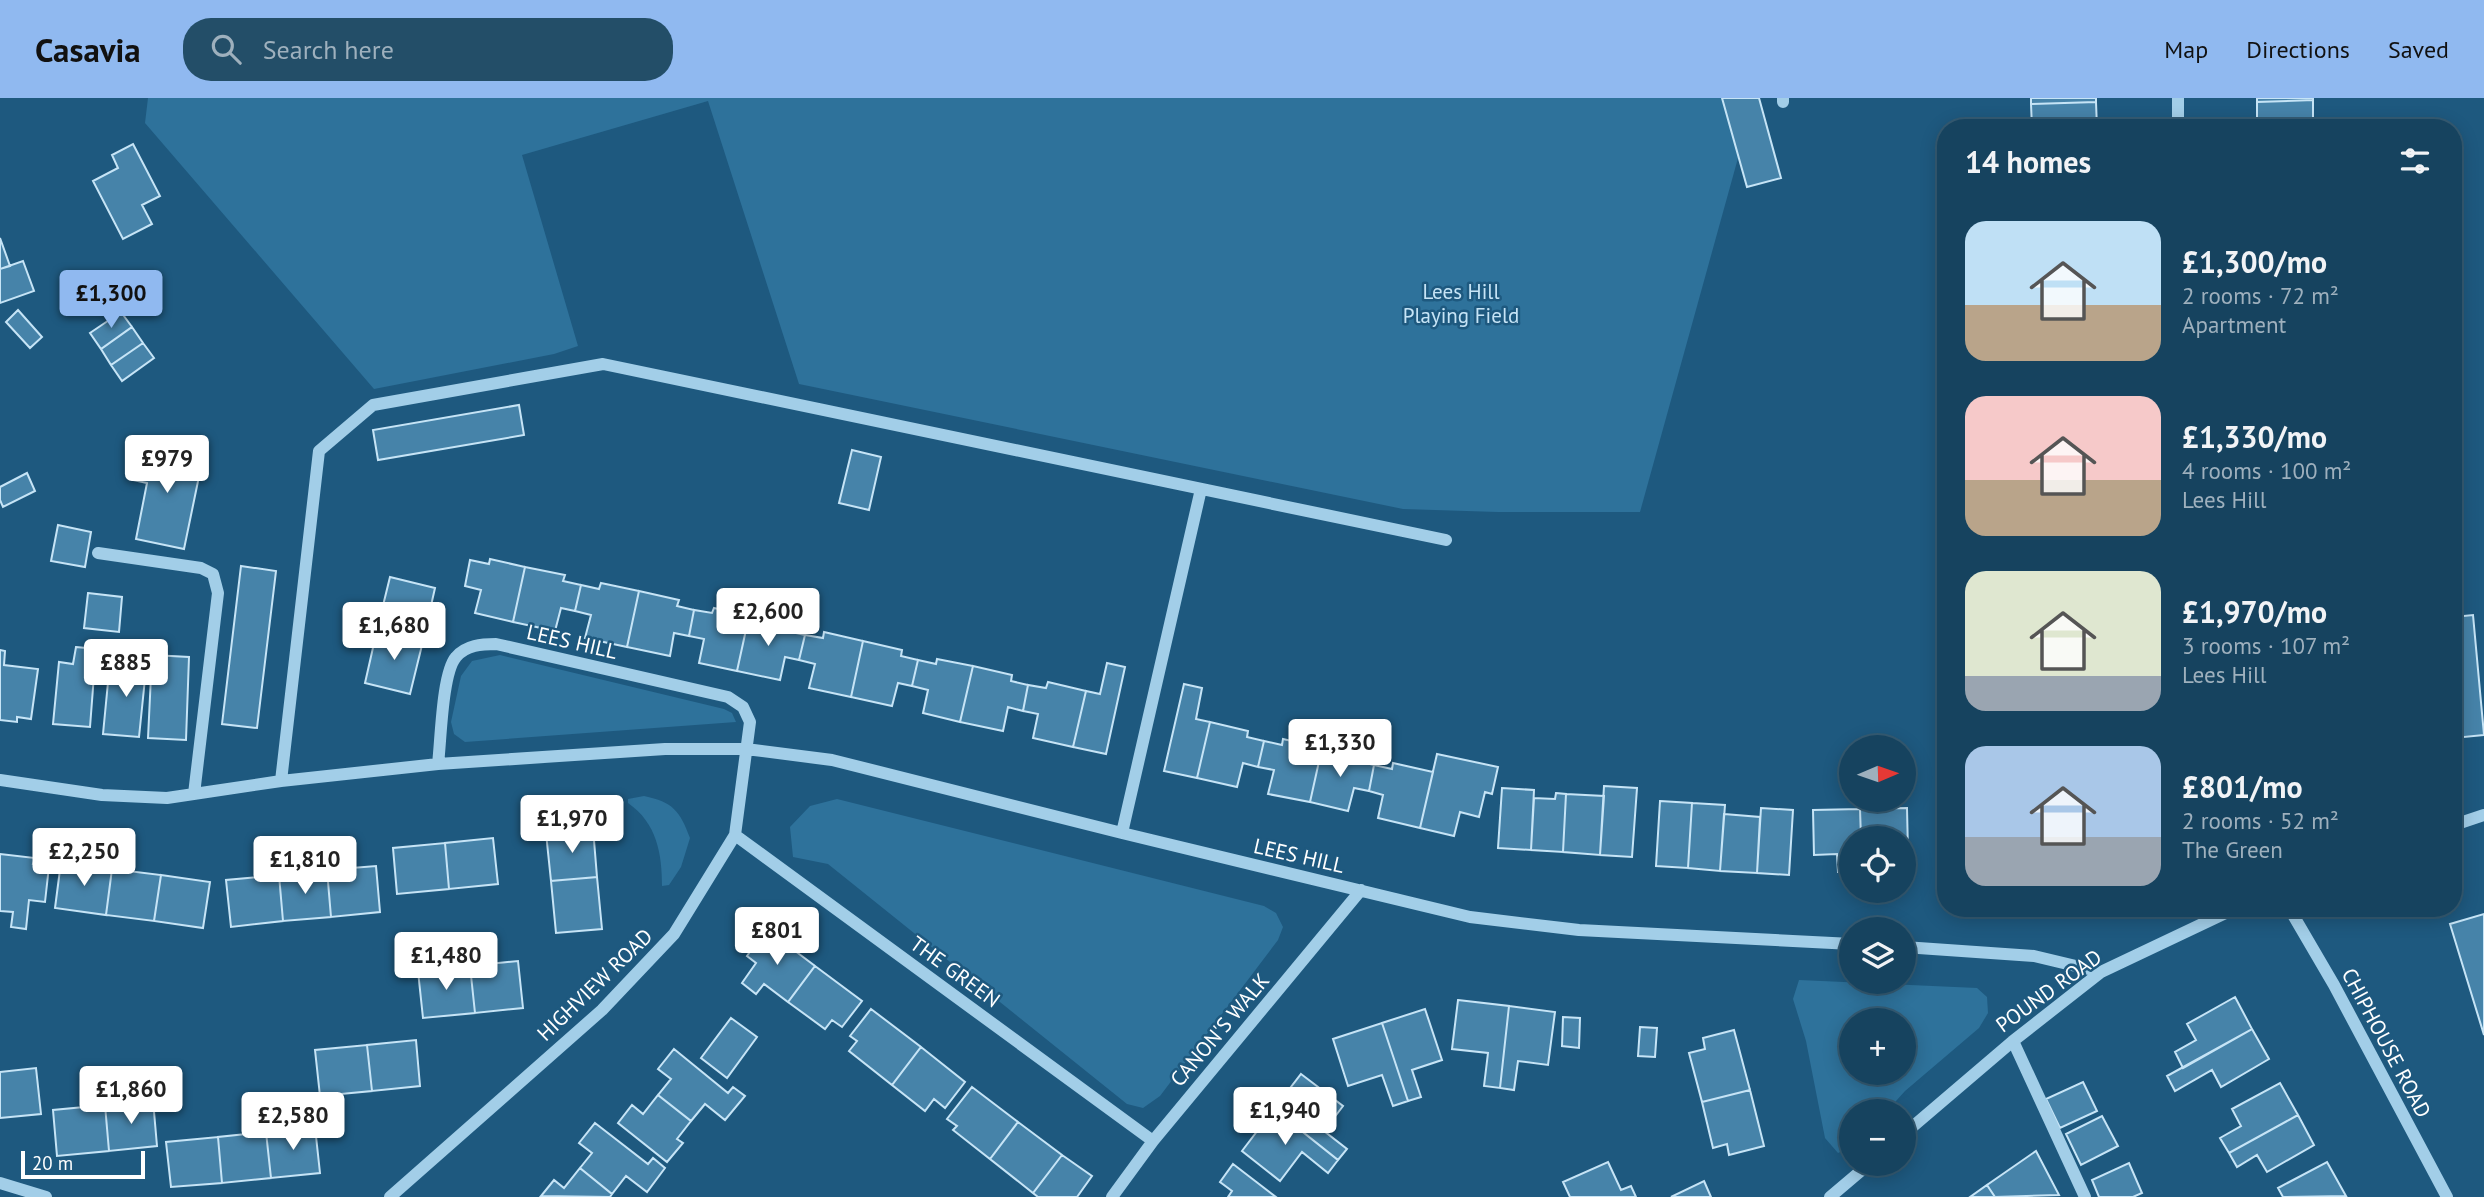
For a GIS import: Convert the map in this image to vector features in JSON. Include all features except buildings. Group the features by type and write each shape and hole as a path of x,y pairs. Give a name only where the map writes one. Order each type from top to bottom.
{"street":[{"path":"2178,98 2178,119"},
{"path":"281,781 319,451 373,405 603,364 1446,540"},
{"path":"1122,833 1201,489"},
{"path":"98,554 201,568 213,574 218,593 194,794"},
{"name":"LEES HILL","path":"438,764 448,673 456,657 468,648 484,644 496,644 728,697 743,707 750,722 746,749"},
{"name":"LEES HILL","path":"0,780 102,795 167,798 281,781 438,764 665,749 746,749 832,760 1470,916 1579,930 1839,943"},
{"name":"HIGHVIEW ROAD","path":"390,1197 611,1000 674,933 735,835 746,749"},
{"path":"2462,822 2484,814"},
{"name":"THE GREEN","path":"735,835 1153,1141"},
{"name":"CANON'S WALK","path":"1112,1197 1153,1141 1361,890"},
{"name":"POUND ROAD","path":"1916,1124 2013,1041 2101,972 2217,917"},
{"name":"CHIPHOUSE ROAD","path":"2294,917 2334,985 2447,1197"},
{"path":"1916,948 2034,957 2101,972"},
{"path":"2013,1041 2085,1197"},
{"path":"1830,1197 1855,1176"},
{"path":"0,1183 46,1197"}],"green space":[{"name":"Lees Hill Playing Field","path":"148,98 1725,98 1743,140 1640,512 1498,512 1403,509 799,384 708,101 522,155 578,346 554,354 374,389 145,123"},
{"path":"500,655 724,709 732,713 736,722 465,742 454,734 451,722 461,676 472,661"},
{"path":"644,796 662,801 674,809 690,838 681,867 669,885 662,886 661,862 652,830 638,811 628,803 628,799"},
{"path":"837,799 1264,906 1276,913 1283,927 1278,940 1160,1096 1143,1108 1127,1104 828,864 793,857 790,827 810,806"},
{"path":"1799,980 1839,982 1839,994 1916,994 1916,985 1977,988 1987,997 1988,1013 1979,1028 1916,1082 1916,1008 1839,1008 1839,1085 1912,1085 1898,1099 1839,1099 1838,1153 1825,1138 1806,1041 1793,999"}]}
